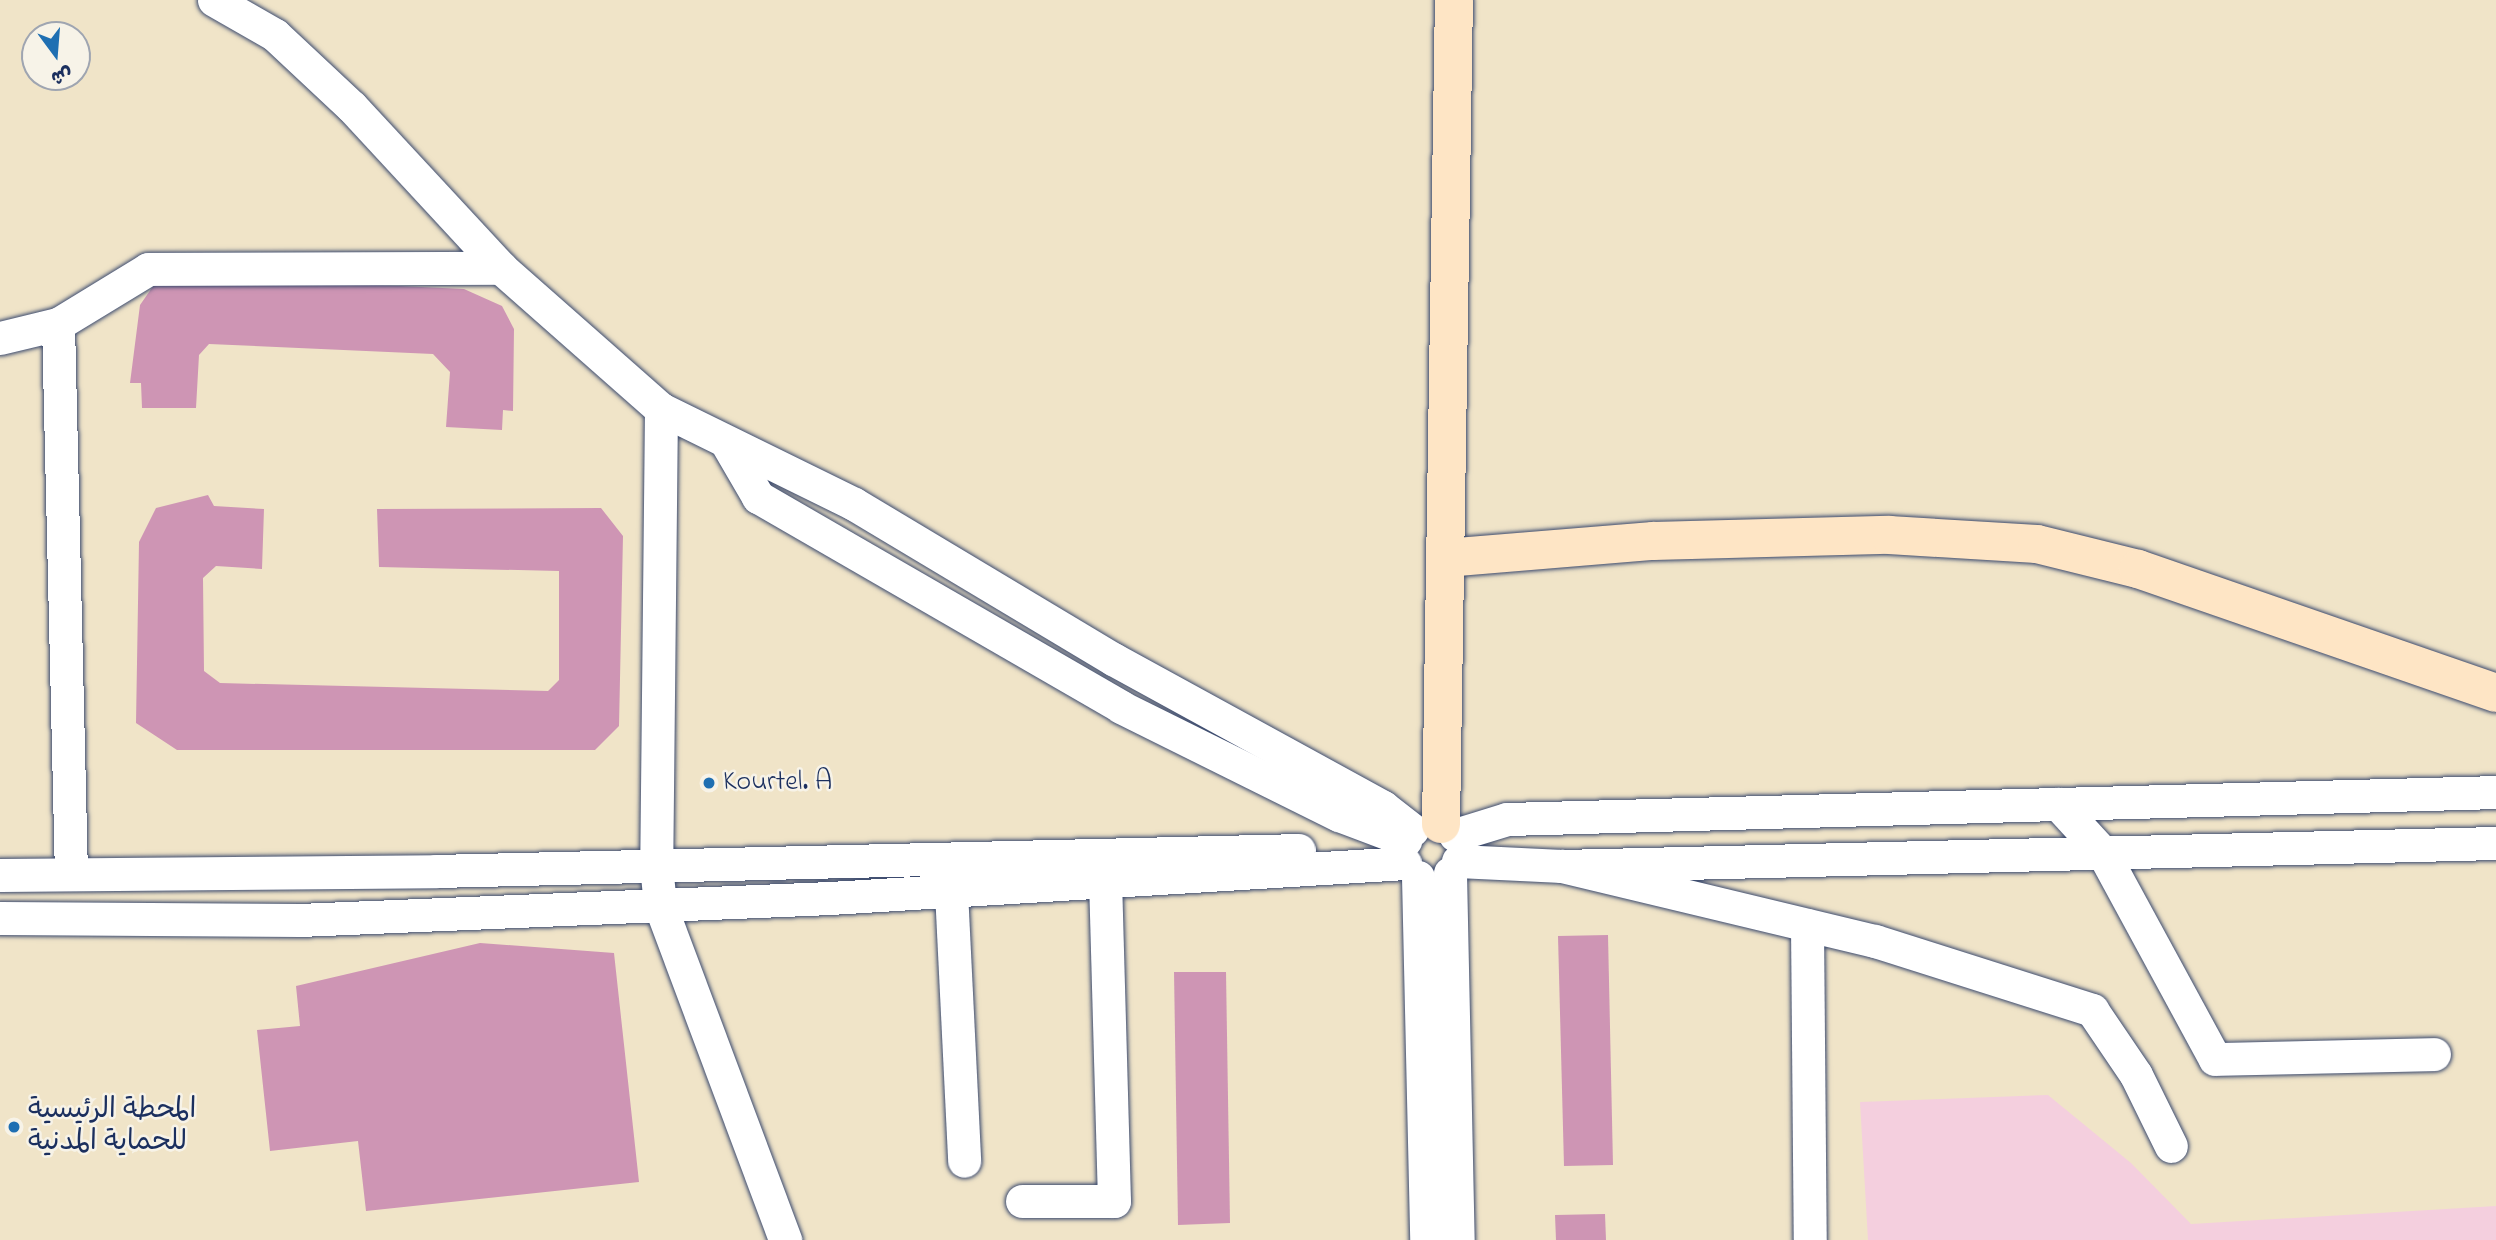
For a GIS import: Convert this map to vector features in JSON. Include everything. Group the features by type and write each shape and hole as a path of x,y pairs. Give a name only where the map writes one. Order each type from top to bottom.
{"street":[{"path":"214,0 275,35 352,107 501,268 661,409 726,442 758,497 1121,707 1339,816 1428,850"},
{"path":"1426,1240 1428,850 1445,558 1454,0"},
{"path":"0,338 58,324 148,269 501,268"},
{"path":"58,324 71,874"},
{"path":"661,409 656,865 660,905 785,1240"},
{"path":"1445,558 1681,540 1889,536 2037,544 2138,569 2496,693"},
{"path":"0,918 299,920 1105,883 1428,850 1507,818 2496,792"},
{"path":"2057,804 2103,853 2215,1059 2434,1054"},
{"path":"1562,866 2496,843"},
{"path":"1428,850 1458,1240"},
{"path":"0,875 1428,850 1562,866 1875,941 2092,1010 2136,1075 2171,1146"},
{"path":"1022,1201 1114,1201 1105,883"},
{"path":"951,891 964,1161"},
{"path":"1807,925 1810,1240"}],"shaded area":[{"path":"2048,1095 2131,1163 2191,1224 2496,1206 2496,1240 1868,1240 1860,1102"}],"building":[{"path":"187,276 464,289 502,306 514,329 513,411 503,410 502,430 446,427 450,372 433,354 209,344 199,355 196,408 142,408 141,383 130,383 140,305 156,282"},
{"path":"208,495 214,506 264,509 262,569 216,566 203,578 204,671 220,683 548,691 559,680 559,571 379,567 377,509 601,508 623,536 619,726 595,750 177,750 136,723 139,542 156,508"},
{"path":"1608,935 1613,1165 1564,1166 1558,936"},
{"path":"480,943 614,953 639,1182 366,1211 358,1141 270,1151 257,1030 300,1026 296,986"},
{"path":"1174,972 1226,972 1230,1223 1178,1225"},
{"path":"1605,1214 1606,1240 1556,1240 1555,1215"}],"place":[{"name":"Kourtel. A","path":"709,783"},
{"name":"المحطة الرئيسية للحماية المدنية","path":"14,1127"}]}
